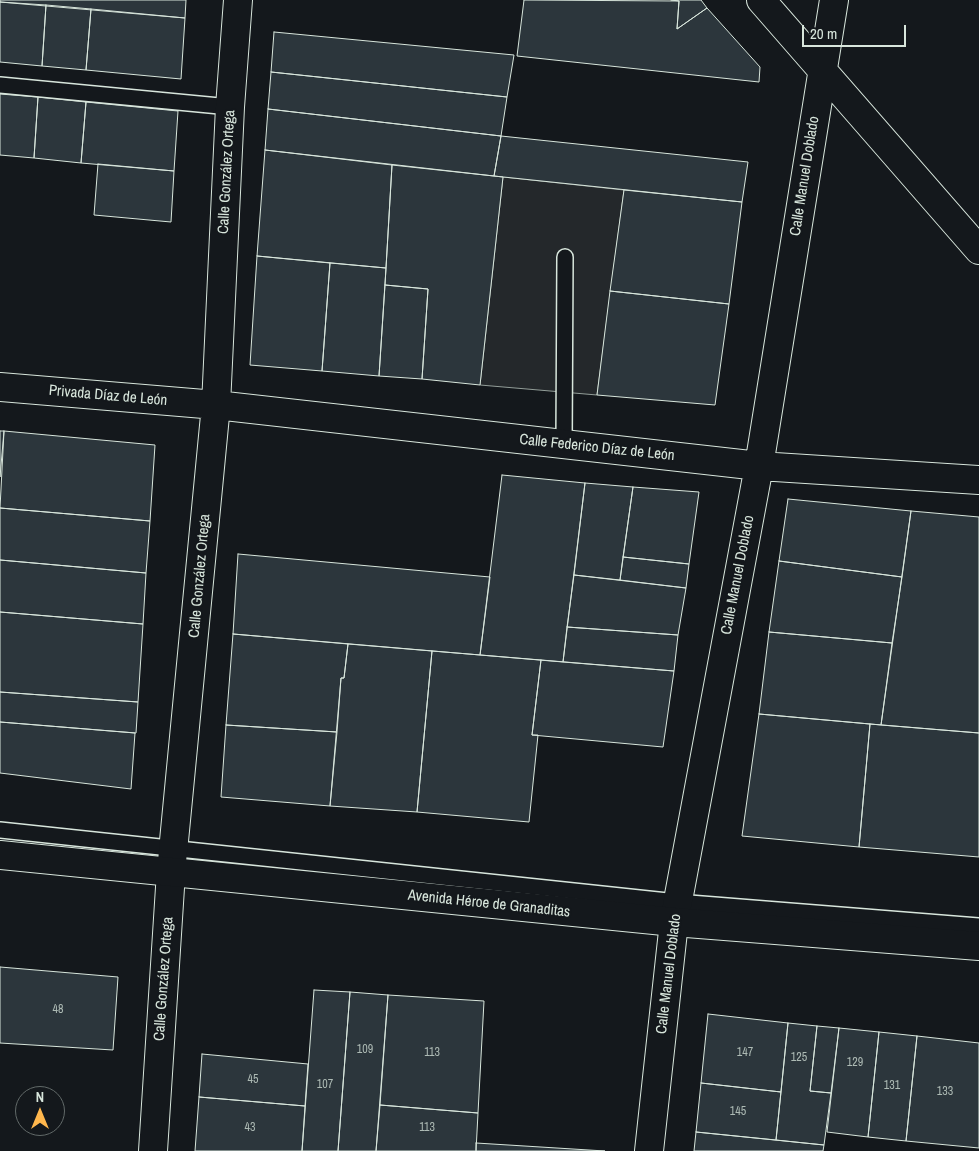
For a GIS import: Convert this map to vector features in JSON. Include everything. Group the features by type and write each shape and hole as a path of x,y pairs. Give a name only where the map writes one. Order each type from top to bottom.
{"street":[{"name":"Calle González Ortega","path":"153,1151 173,861 216,405 230,107 238,0"},
{"path":"761,0 979,250"},
{"name":"Calle Manuel Doblado","path":"649,1151 676,912 758,466 834,0"},
{"name":"Privada Díaz de León","path":"0,387 216,405"},
{"name":"Calle Federico Díaz de León","path":"216,405 758,466 979,480"},
{"name":"Avenida Héroe de Granaditas","path":"0,855 173,861 676,912 979,946"}],"lane":[{"path":"0,86 230,107"},
{"path":"564,444 565,257"},
{"path":"0,830 173,861"},
{"path":"676,912 979,926"}],"shaded area":[{"path":"503,177 624,190 597,395 480,385"}],"building":[{"path":"0,0 186,0 185,18 0,2"},
{"path":"524,0 679,1 677,29 707,8 760,67 759,82 517,56"},
{"path":"671,0 701,0 707,8 677,29 679,1"},
{"path":"0,2 46,5 42,66 0,62"},
{"path":"46,5 91,9 86,70 42,66"},
{"path":"91,9 185,18 181,79 86,70"},
{"path":"274,32 514,55 507,97 271,72"},
{"path":"271,72 507,97 501,136 268,109"},
{"path":"0,94 38,97 34,158 0,155"},
{"path":"38,97 86,102 81,163 34,158"},
{"path":"86,102 178,111 174,171 81,163"},
{"path":"268,109 501,136 494,176 265,150"},
{"path":"501,136 748,162 742,202 494,176"},
{"path":"265,150 392,165 386,268 257,256"},
{"path":"98,164 174,171 171,222 94,215"},
{"path":"392,165 503,177 480,385 422,379 428,289 385,285"},
{"path":"624,190 742,202 729,304 610,291"},
{"path":"257,256 330,263 322,371 250,365"},
{"path":"330,263 386,268 379,376 322,371"},
{"path":"385,285 428,289 422,379 379,376"},
{"path":"610,291 729,304 715,405 597,395"},
{"path":"0,431 4,431 0,477"},
{"path":"4,431 155,445 150,521 0,508"},
{"path":"502,475 585,483 563,662 480,655"},
{"path":"585,483 633,487 620,580 574,575"},
{"path":"633,487 699,492 689,564 623,557"},
{"path":"788,499 911,511 902,577 779,561"},
{"path":"0,508 150,521 146,573 0,560"},
{"path":"911,511 979,517 979,733 881,725"},
{"path":"238,554 490,577 480,655 233,634"},
{"path":"623,557 689,564 686,588 620,580"},
{"path":"0,560 146,573 143,624 0,612"},
{"path":"779,561 902,577 892,643 769,632"},
{"path":"574,575 686,588 678,635 567,627"},
{"path":"0,612 143,624 138,702 0,692"},
{"path":"567,627 678,635 674,671 563,662"},
{"path":"769,632 892,643 881,725 759,714"},
{"path":"233,634 348,644 344,678 341,678 337,732 226,725"},
{"path":"348,644 432,651 417,812 330,806 341,678 344,678"},
{"path":"432,651 541,660 532,735 538,735 529,822 417,812"},
{"path":"541,660 674,671 663,747 532,735"},
{"path":"0,692 138,702 136,733 0,722"},
{"path":"759,714 870,724 859,847 742,836"},
{"path":"0,722 135,733 131,789 0,773"},
{"path":"870,724 979,733 979,857 859,847"},
{"path":"226,725 337,732 330,806 221,797"},
{"path":"0,967 118,977 113,1050 0,1043"},
{"path":"314,990 350,992 338,1151 302,1151"},
{"path":"350,992 388,995 376,1151 338,1151"},
{"path":"388,995 484,1001 478,1113 380,1105"},
{"path":"708,1014 788,1023 781,1092 701,1083"},
{"path":"788,1023 817,1026 810,1091 831,1093 824,1145 776,1140"},
{"path":"817,1026 839,1028 831,1093 810,1091"},
{"path":"839,1028 879,1032 868,1137 827,1132"},
{"path":"879,1032 917,1036 906,1141 868,1137"},
{"path":"917,1036 979,1043 979,1148 906,1141"},
{"path":"202,1054 308,1064 305,1106 199,1097"},
{"path":"701,1083 781,1092 776,1140 696,1132"},
{"path":"199,1097 305,1106 302,1151 195,1151"},
{"path":"380,1105 478,1113 476,1151 376,1151"},
{"path":"696,1132 824,1145 823,1151 694,1151"},
{"path":"476,1143 605,1151 476,1151"}]}
